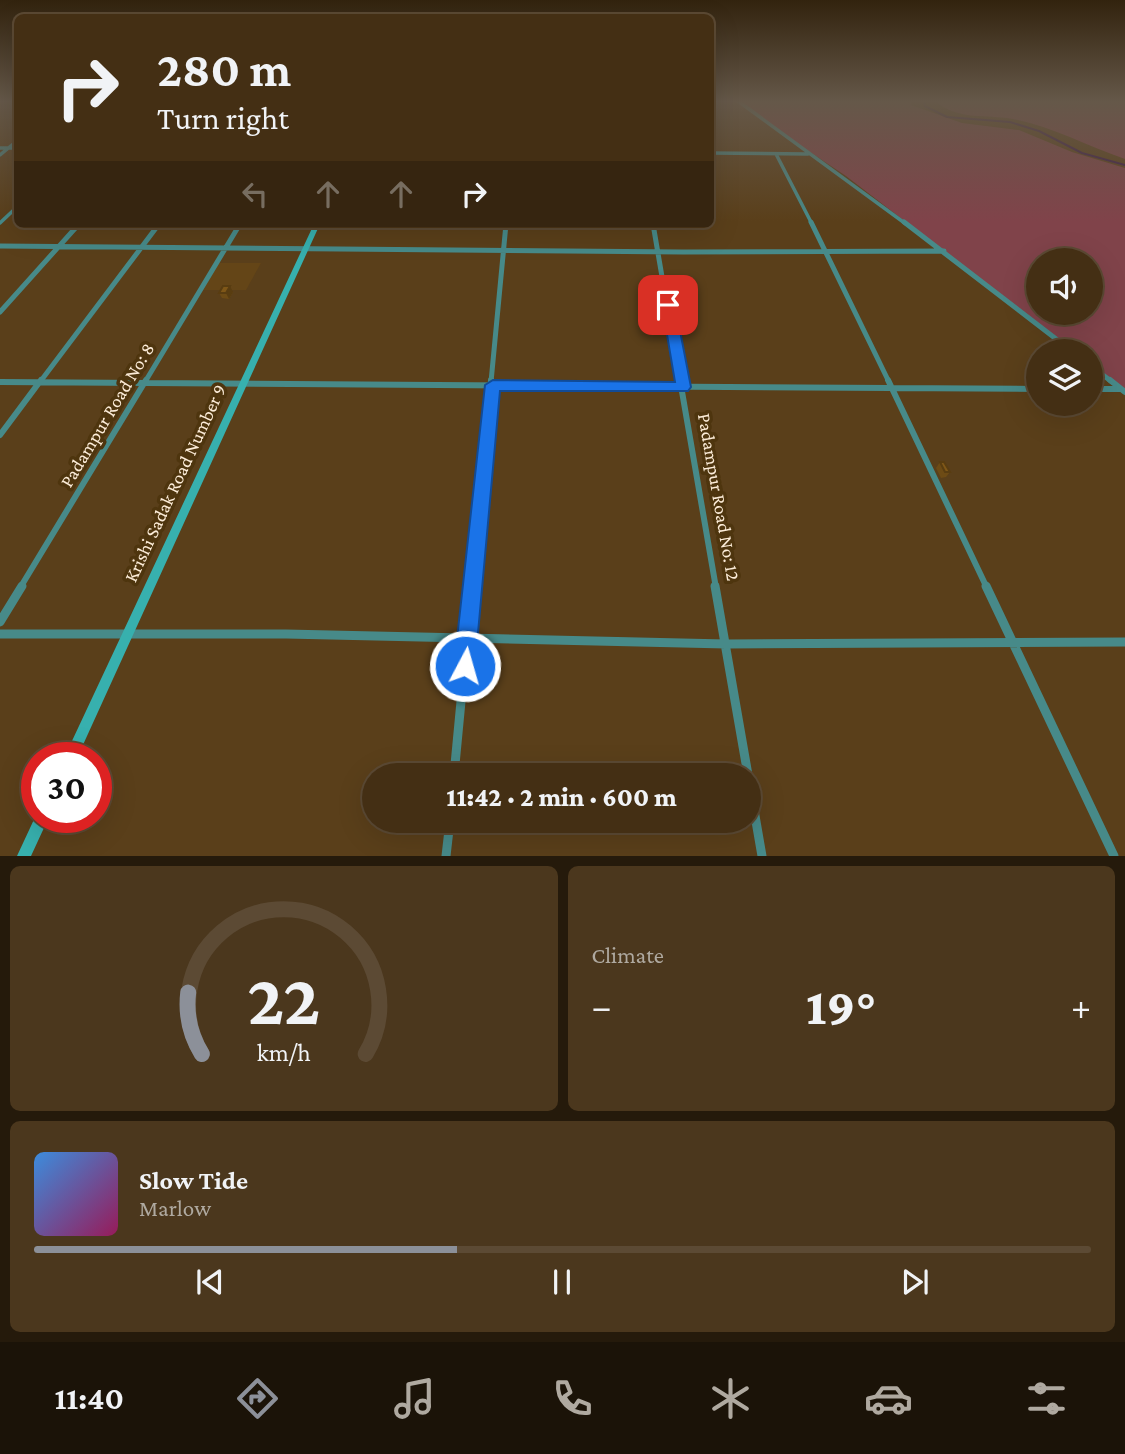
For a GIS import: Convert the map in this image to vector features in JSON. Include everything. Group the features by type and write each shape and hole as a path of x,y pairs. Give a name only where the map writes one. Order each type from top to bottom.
{"street":[{"path":"792,141 944,251 1056,339"},
{"path":"0,155 14,144"},
{"path":"0,148 14,148"},
{"path":"714,153 810,154"},
{"path":"776,154 827,252 1114,856"},
{"path":"0,223 14,210"},
{"path":"0,312 75,228"},
{"path":"0,435 156,228"},
{"name":"Padampur Road No: 8","path":"0,622 238,228"},
{"name":"Krishi Sadak Road Number 9","path":"76,742 315,228"},
{"path":"455,763 506,228"},
{"name":"Padampur Road No: 12","path":"654,228 746,763"},
{"path":"0,246 944,251"},
{"path":"1103,375 1123,390"},
{"path":"0,382 1026,389"},
{"path":"1103,389 1123,390"},
{"path":"0,634 286,634 726,644 1125,642"},
{"path":"24,856 35,833"},
{"path":"446,856 449,833"},
{"path":"758,833 762,856"}],"shaded area":[{"path":"793,141 1045,141 1125,168 1125,391 1103,374 1103,339 1058,339 1040,325 1103,325 1103,248 1026,248 1026,314 846,176"},
{"path":"1080,141 1125,141 1125,159"},
{"path":"218,263 261,263 246,290 203,290"}],"building":[{"path":"223,286 230,286 226,293 219,293"},
{"path":"940,462 944,462 950,472 945,472"}],"waterway":[{"path":"1058,141 1082,153 1125,165"}],"route":[{"path":"465,666 493,385 683,387 668,305"}]}
